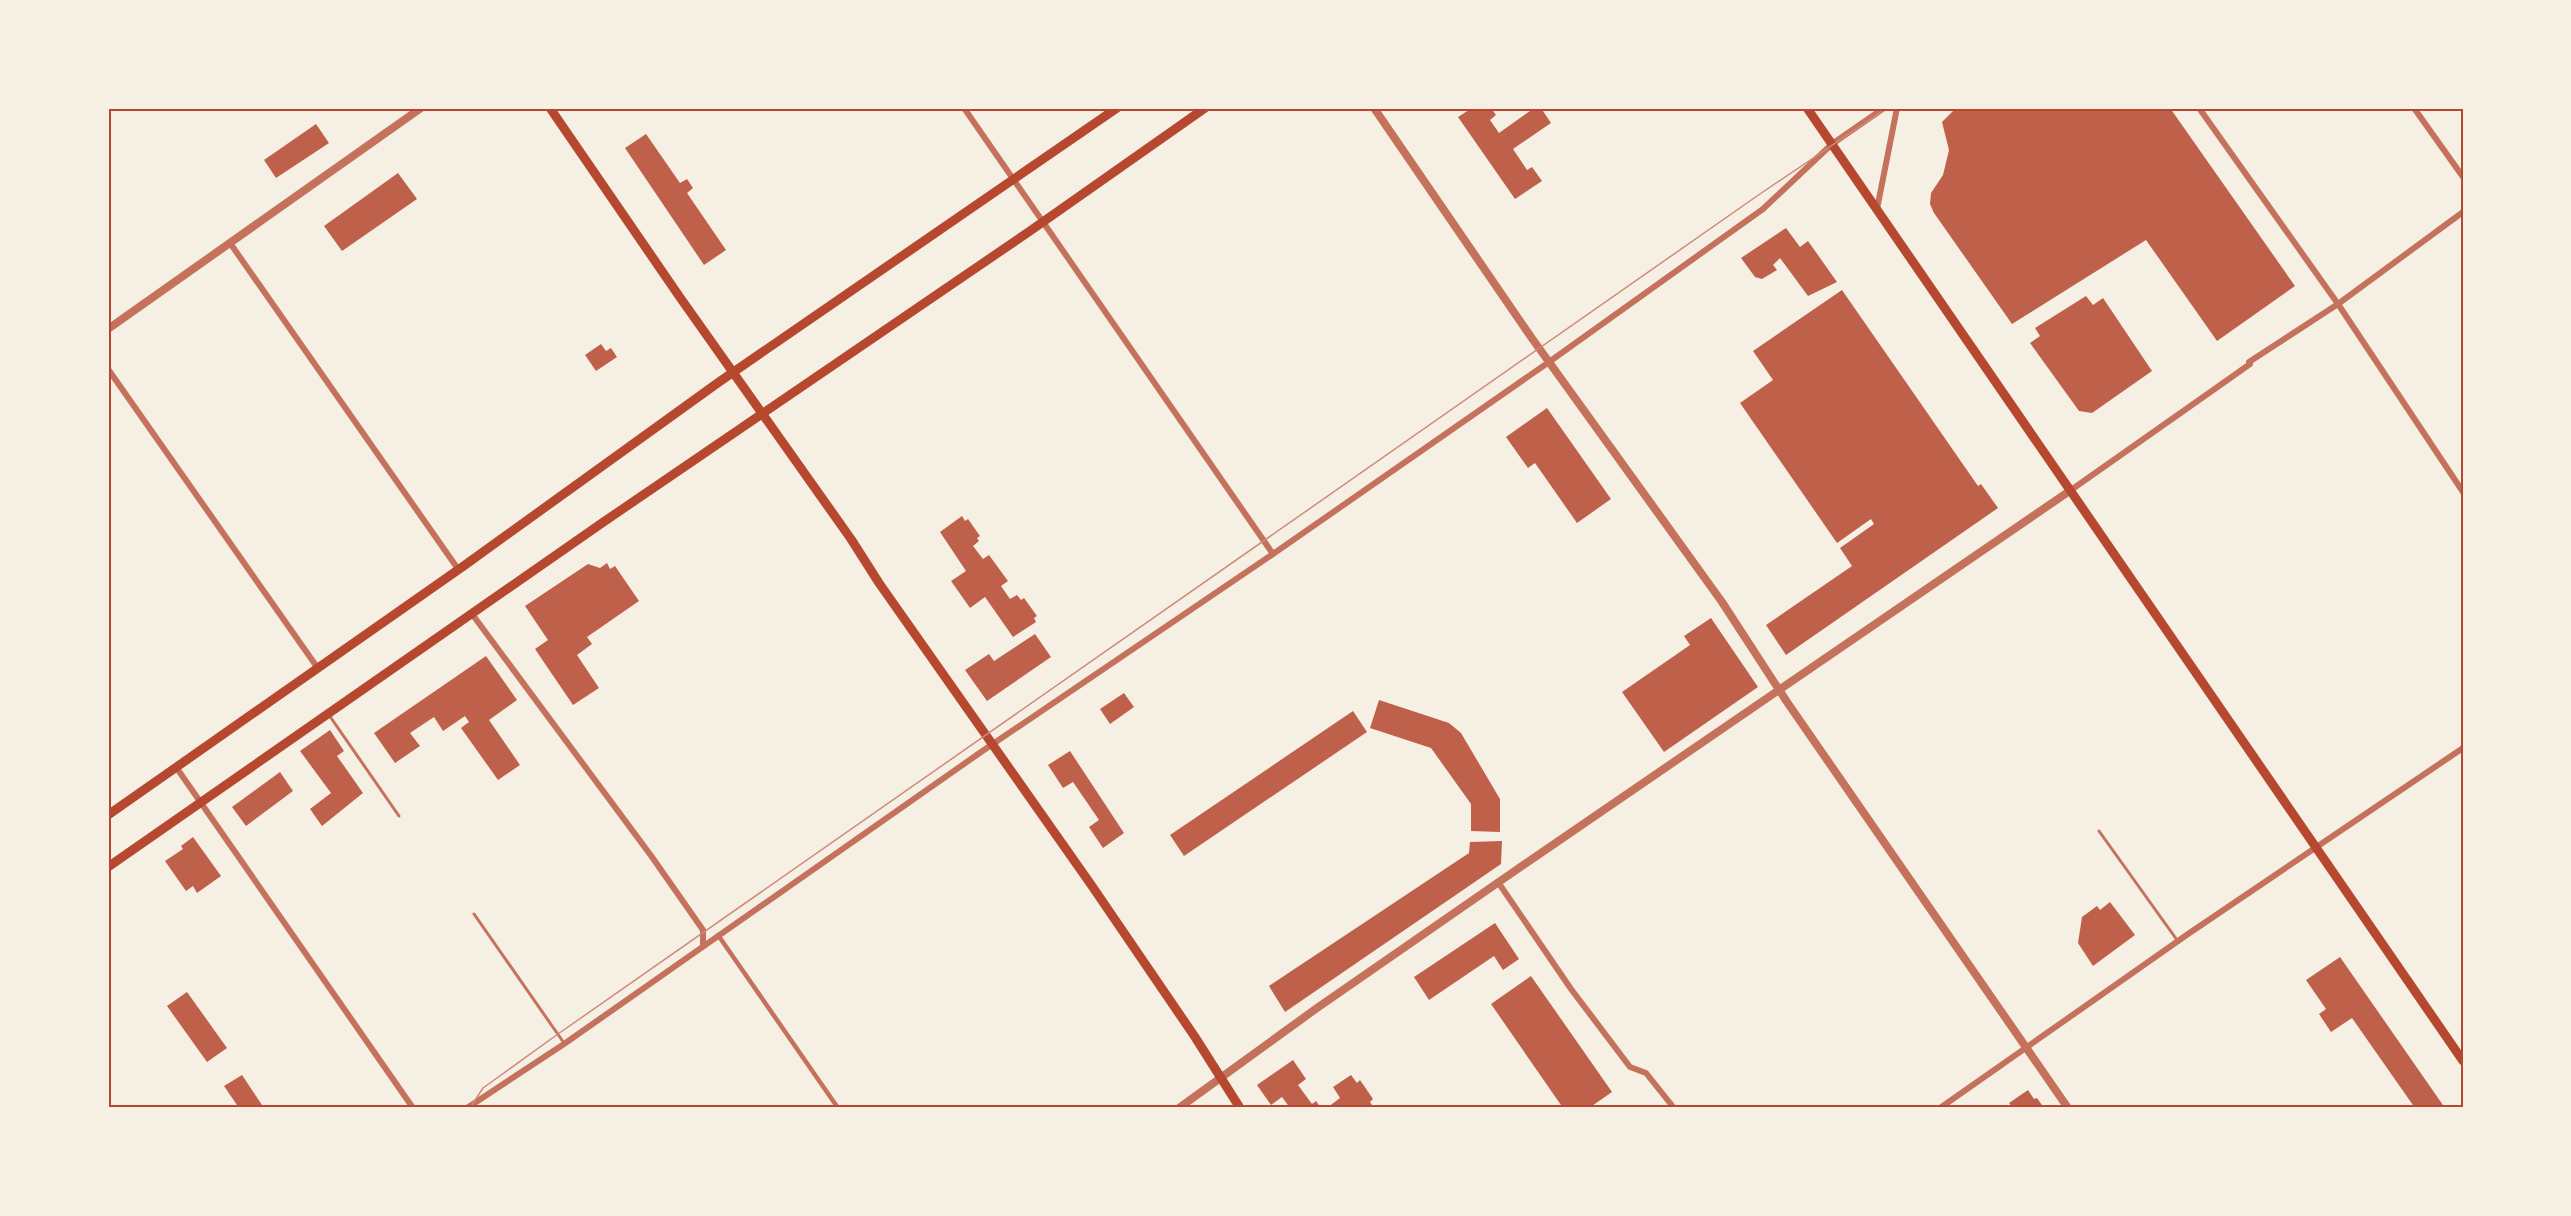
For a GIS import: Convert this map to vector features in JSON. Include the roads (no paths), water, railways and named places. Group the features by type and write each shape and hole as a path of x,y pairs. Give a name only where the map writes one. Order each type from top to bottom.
{"main road":[{"path":"550,108 1092,886 1240,1108"},
{"path":"108,815 733,373 1117,108"},
{"path":"108,867 1205,108"},
{"path":"1807,108 2463,1061"}],"street":[{"path":"108,329 421,108"},
{"path":"964,108 1273,554"},
{"path":"1374,108 1549,362 1722,602 2068,1108"},
{"path":"467,1108 564,1044 992,745 1273,554 1549,362 1763,209 1832,144 1884,108"},
{"path":"1877,210 1897,108"},
{"path":"2199,108 2338,304 2463,492"},
{"path":"2414,108 2463,177"},
{"path":"1179,1108 1317,1008 1498,882 2071,490 2234,376 2250,364 2249,362 2338,304 2463,212"},
{"path":"230,243 458,569"},
{"path":"108,369 317,667"},
{"path":"472,614 652,856 703,930 703,946"},
{"path":"1940,1108 2316,847 2463,748"},
{"path":"176,767 413,1108"},
{"path":"1498,882 1571,989 1630,1067 1646,1073 1674,1108"},
{"path":"718,935 838,1108"}],"lane":[{"path":"328,714 399,816"},
{"path":"2099,831 2178,942"},
{"path":"474,914 564,1044"}],"tram line":[{"path":"470,1108 483,1088 558,1034 1757,196 1887,108"}]}
